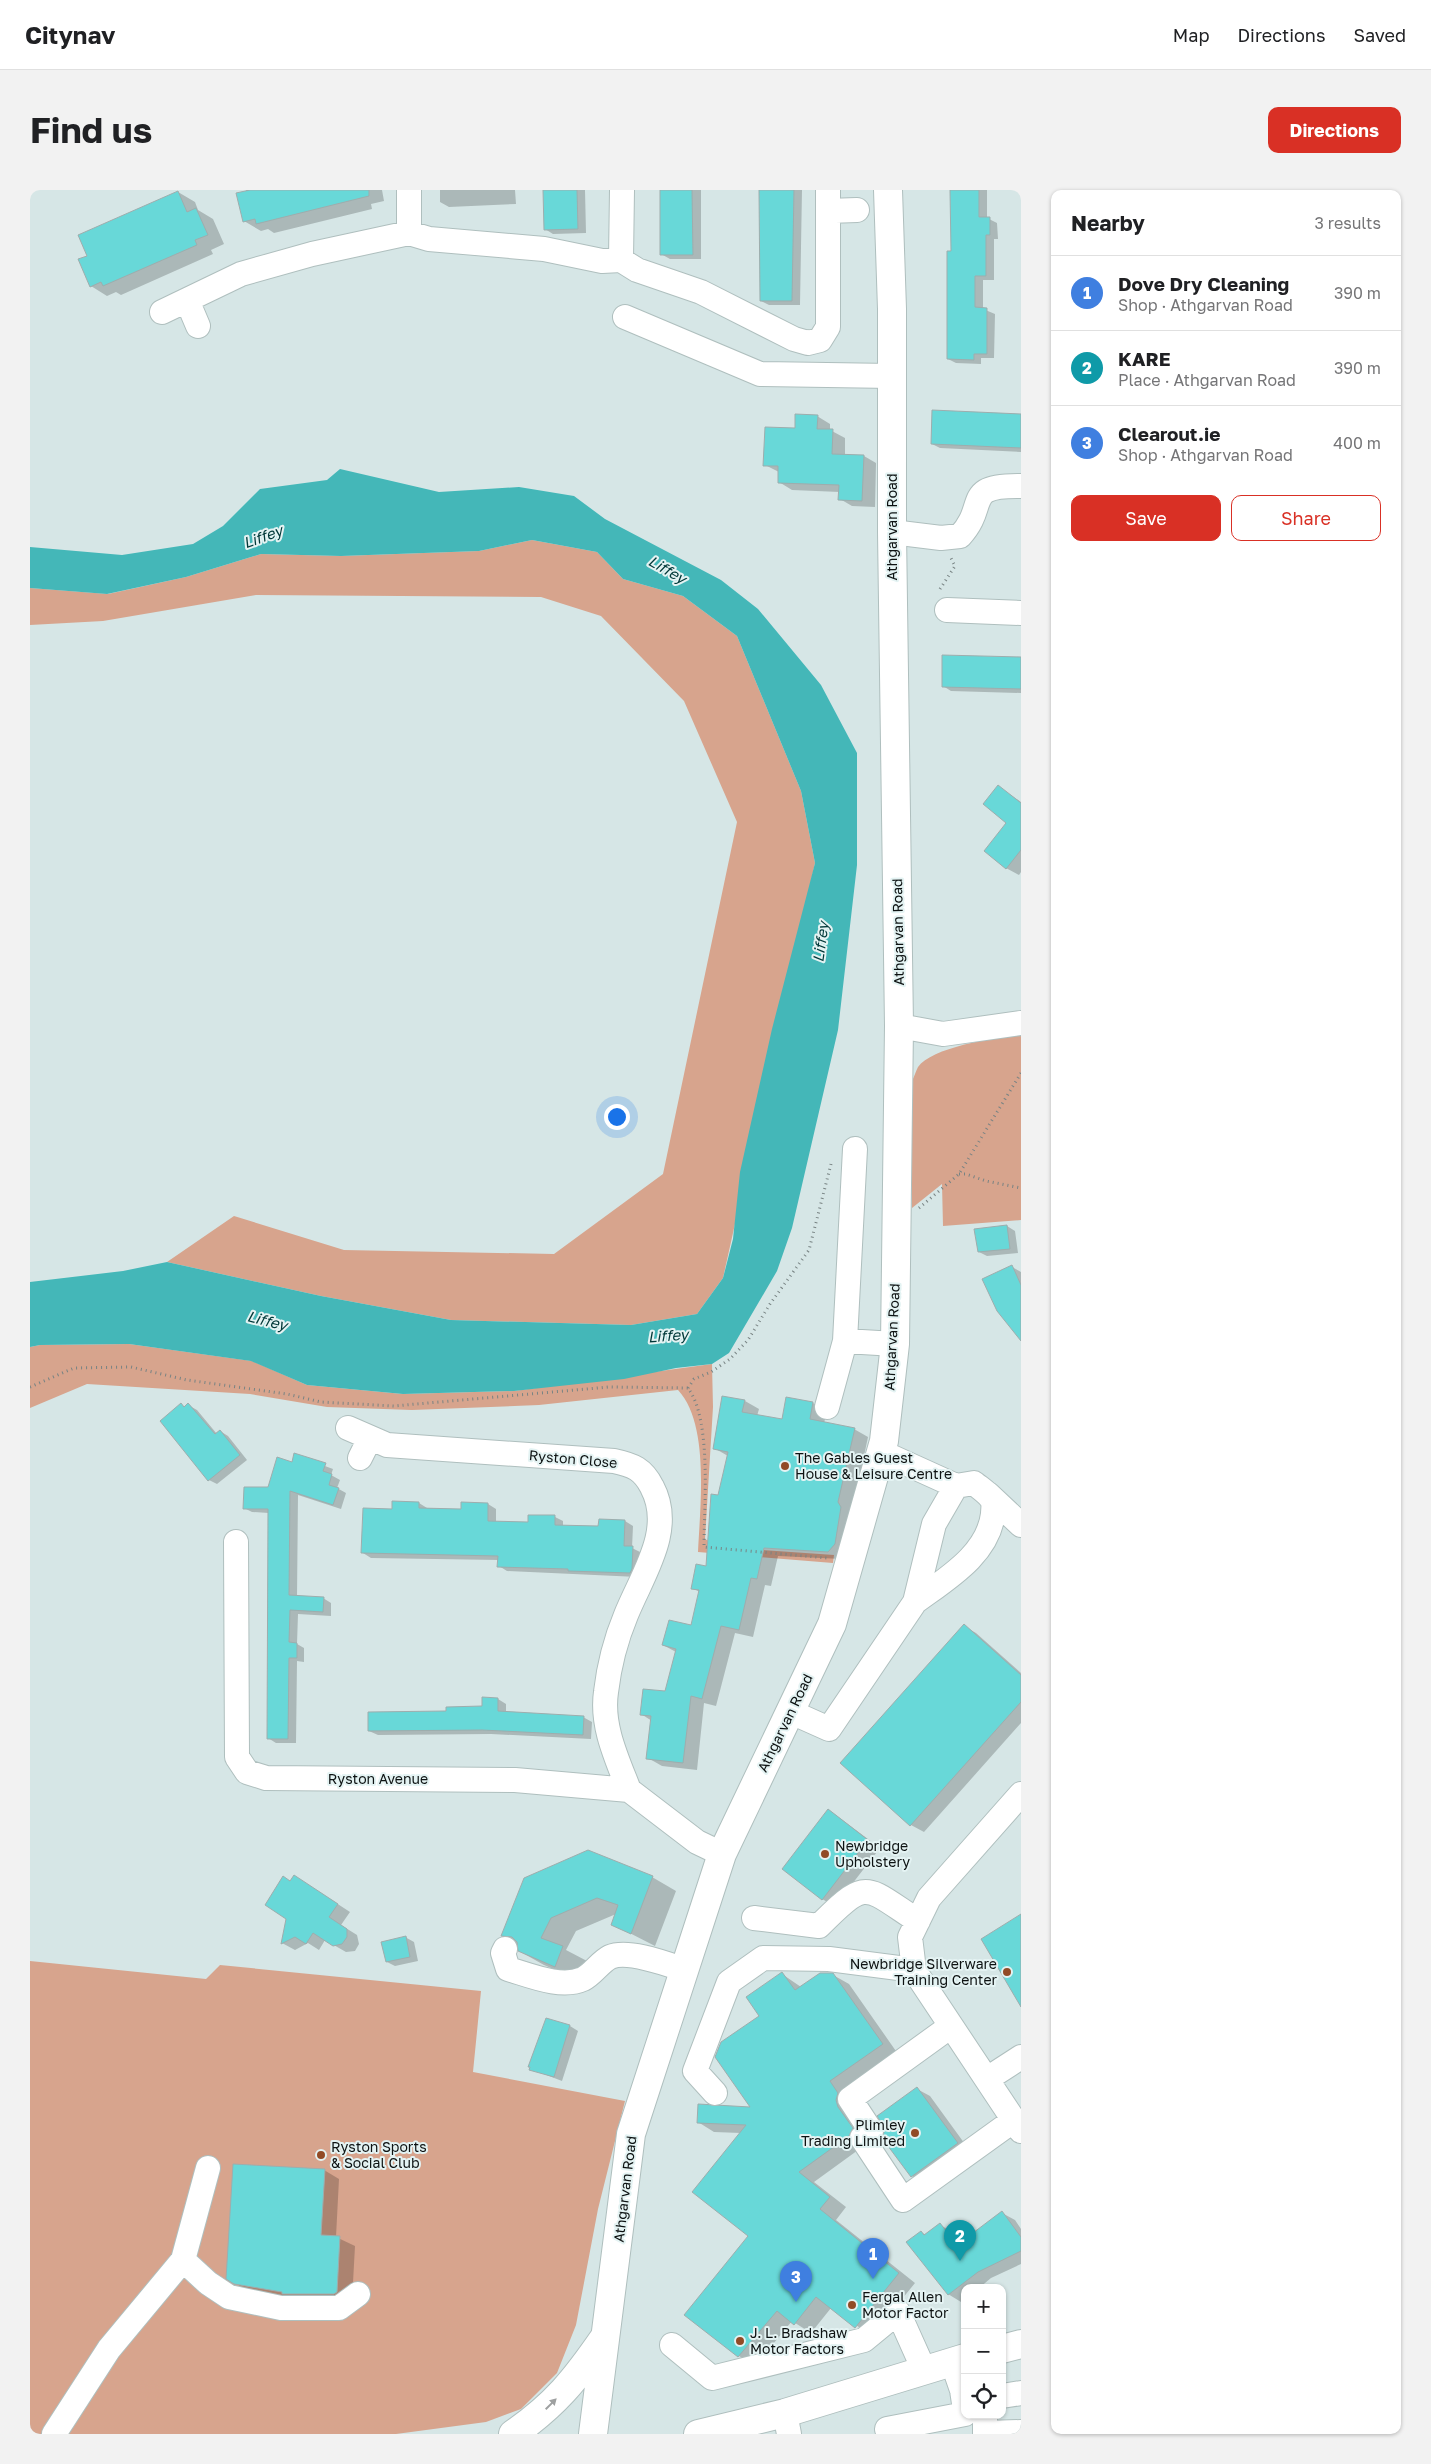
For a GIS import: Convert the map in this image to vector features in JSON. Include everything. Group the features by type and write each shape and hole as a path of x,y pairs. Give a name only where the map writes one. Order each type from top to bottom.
{"main road":[{"name":"Athgarvan Road","path":"593,2434 631,2134 722,1854 832,1624 881,1452 895,1344 899,1026 892,532 892,376 888,190"},
{"path":"512,2434 540,2415 577,2378 606,2335"},
{"path":"1006,2348 1021,2344"},
{"path":"698,2434 787,2424 924,2370 958,2360"}],"street":[{"path":"409,190 409,234"},
{"path":"621,260 622,190"},
{"path":"162,312 241,274 312,254 409,234 429,239 485,242 544,250 602,261 621,260 637,270 701,292 808,343 820,340 828,327 828,201 857,210"},
{"path":"187,300 198,326"},
{"path":"625,317 760,374 892,376"},
{"path":"892,532 941,538 960,536 968,527 978,499 984,492 997,486 1021,486"},
{"path":"953,602 1021,613"},
{"path":"899,1026 943,1034 1021,1023"},
{"path":"827,1406 845,1341 855,1149"},
{"path":"845,1341 895,1344"},
{"name":"Ryston Close","path":"348,1428 365,1448 387,1445 614,1461 635,1465 651,1484 660,1502 660,1526 652,1561 626,1615 612,1658 605,1694 607,1728 629,1790"},
{"path":"881,1452 956,1486 974,1483 1021,1525"},
{"path":"915,1602 934,1524 956,1486"},
{"path":"791,1712 828,1729 915,1602 965,1564 983,1542 992,1521 994,1504 988,1494"},
{"name":"Ryston Avenue","path":"236,1542 236,1757 247,1772 266,1778 515,1780 629,1790"},
{"path":"629,1790 697,1842 722,1854"},
{"path":"951,2026 850,2099 871,2130 862,2138 903,2200 1017,2126 987,2079 914,1970 910,1937 929,1898 1021,1794"},
{"path":"754,1918 819,1926 846,1899 865,1891 878,1893 918,1921"},
{"path":"505,1949 504,1953 508,1968 537,1978 566,1982 583,1979 610,1957 626,1955 685,1970"},
{"path":"715,2093 695,2071 729,1982 763,1958 829,1958 914,1970"},
{"path":"987,2079 1021,2057"},
{"path":"54,2434 109,2349 183,2260 208,2168"},
{"path":"183,2260 208,2283 229,2297 273,2306 338,2308 358,2294"},
{"path":"672,2345 712,2378 864,2340 898,2312 924,2370"},
{"path":"958,2360 961,2384"},
{"path":"1006,2395 1021,2393"},
{"path":"887,2429 961,2408"},
{"path":"985,2419 985,2434 1021,2432"}],"path":[{"path":"941,538 945,551 955,566 953,602"},
{"path":"897,1220 914,1212 959,1174 1021,1073"},
{"path":"688,1388 694,1379 712,1372 730,1359 748,1340 770,1304 809,1250 831,1163"},
{"path":"959,1174 966,1174 986,1181 1021,1188"},
{"path":"30,1386 74,1368 131,1367 187,1380 287,1394 321,1402 379,1406 609,1387 688,1388"},
{"path":"688,1388 694,1396 704,1437 704,1547 851,1562"}],"shaded area":[{"path":"532,540 597,552 623,579 683,596 737,636 801,791 815,863 723,1278 697,1314 631,1325 451,1320 321,1296 167,1262 234,1216 344,1250 554,1254 663,1174 737,822 684,701 601,616 541,597 256,595 103,621 30,625 30,588 108,594 186,577 261,554 341,556 479,551"},
{"path":"1021,1035 1021,1220 943,1226 942,1184 912,1208 912,1081 918,1067 937,1054 966,1044"},
{"path":"129,1344 252,1361 307,1385 403,1394 514,1391 712,1364 713,1407 705,1539 720,1547 834,1555 833,1563 698,1552 701,1490 699,1444 695,1423 688,1405 678,1390 539,1405 412,1410 327,1407 250,1394 87,1384 30,1408 30,1347 40,1345"},
{"name":"Ryston Sports & Social Club","path":"30,1961 206,1979 220,1965 481,1991 473,2072 625,2101 598,2209 576,2325 557,2373 521,2409 486,2422 396,2434 30,2434"}],"water":[{"name":"Liffey","path":"340,469 439,492 519,487 574,496 605,519 721,580 758,609 821,685 857,753 857,865 838,1030 792,1228 777,1271 729,1353 712,1364 676,1368 624,1379 514,1391 403,1394 307,1385 251,1361 129,1344 40,1345 30,1347 30,1282 123,1271 167,1262 321,1296 451,1320 631,1325 697,1314 723,1278 733,1239 740,1172 772,1029 815,863 801,791 737,636 683,596 623,579 597,552 532,540 479,551 341,556 261,554 186,577 107,594 30,588 30,547 122,555 193,544 223,526 260,489 327,480"}],"building":[{"path":"250,190 369,190 369,196 256,224 255,219 243,222 236,193"},
{"path":"543,190 577,190 578,229 544,230"},
{"path":"660,190 692,190 693,255 660,255"},
{"path":"759,190 794,190 792,301 760,301"},
{"path":"950,190 979,190 979,217 990,217 990,235 986,235 986,276 975,276 975,307 987,308 987,354 974,354 974,360 947,359 947,251 951,251"},
{"path":"178,191 187,212 196,208 208,235 195,240 197,245 103,286 101,282 90,287 78,259 87,256 78,235"},
{"path":"932,410 1021,414 1021,448 931,444"},
{"path":"795,414 818,415 817,429 833,429 832,454 864,455 862,501 838,500 839,485 778,483 778,466 763,466 765,427 795,428"},
{"path":"942,655 1021,657 1021,689 942,687"},
{"path":"998,785 1021,803 1021,850 1006,869 984,851 1006,823 983,804"},
{"path":"1007,1225 1010,1249 978,1252 974,1229"},
{"path":"1012,1265 1021,1285 1021,1341 997,1311 982,1279"},
{"name":"The Gables Guest House & Leisure Centre","path":"722,1396 745,1400 742,1412 782,1419 786,1397 813,1402 810,1419 855,1428 838,1502 841,1507 835,1544 828,1552 764,1548 757,1579 751,1578 739,1630 721,1626 702,1699 691,1696 683,1763 646,1759 651,1716 640,1715 643,1689 665,1691 676,1649 662,1645 669,1620 691,1625 699,1590 691,1589 696,1564 706,1566 711,1494 718,1495 728,1452 713,1449"},
{"path":"181,1403 184,1407 188,1403 215,1434 220,1430 240,1455 208,1481 160,1421"},
{"path":"294,1453 326,1463 323,1471 332,1474 329,1485 339,1488 333,1505 290,1491 289,1595 324,1597 323,1612 290,1610 289,1642 297,1643 297,1658 289,1658 288,1739 267,1739 268,1509 243,1509 244,1487 268,1487 277,1457 292,1462"},
{"path":"392,1501 419,1502 419,1508 461,1509 461,1502 488,1503 488,1521 528,1522 528,1515 555,1515 555,1525 598,1526 599,1519 625,1520 624,1546 633,1546 632,1569 630,1573 497,1567 498,1556 361,1553 363,1508 392,1509"},
{"path":"964,1624 1021,1675 1021,1702 910,1826 840,1763"},
{"path":"482,1697 498,1698 498,1711 584,1716 583,1735 482,1730 368,1731 368,1712 446,1711 446,1707 482,1706"},
{"name":"Newbridge Upholstery","path":"828,1809 868,1840 822,1900 782,1869"},
{"path":"588,1850 653,1876 631,1934 611,1925 618,1905 597,1898 551,1918 541,1938 563,1946 555,1967 518,1951 517,1942 512,1937 501,1936 524,1878"},
{"path":"294,1875 338,1904 329,1917 347,1929 347,1937 342,1944 333,1946 313,1933 306,1944 295,1937 281,1944 286,1919 265,1905 283,1876 290,1881"},
{"path":"1021,1914 1021,2007 981,1939"},
{"path":"406,1936 410,1957 386,1962 381,1942"},
{"path":"782,1972 795,1990 820,1973 833,1973 883,2044 830,2081 838,2093 836,2100 838,2107 853,2128 849,2136 799,2172 830,2197 820,2209 899,2273 855,2328 816,2297 794,2325 777,2311 738,2357 684,2315 748,2236 692,2192 746,2125 697,2123 698,2104 750,2107 715,2057 721,2042 759,2016 746,1997"},
{"path":"546,2018 570,2025 554,2077 529,2070 530,2067 528,2067"},
{"name":"Plimley Trading Limited","path":"917,2087 958,2143 911,2177 882,2138 885,2129 877,2116"},
{"path":"233,2164 325,2169 321,2235 340,2236 337,2292 334,2294 282,2294 282,2292 234,2284 226,2279"},
{"path":"1002,2211 1021,2237 1021,2251 978,2272 948,2295 906,2242 921,2231 924,2235 940,2223 957,2245"}],"place":[{"name":"The Gables Guest House & Leisure Centre","path":"785,1466"},
{"name":"Newbridge Upholstery","path":"825,1854"},
{"name":"Newbridge Silverware Training Center","path":"1007,1972"},
{"name":"Plimley Trading Limited","path":"915,2133"},
{"name":"Ryston Sports & Social Club","path":"321,2155"},
{"name":"KARE","path":"960,2261"},
{"name":"Dove Dry Cleaning","path":"873,2279"},
{"name":"Clearout.ie","path":"796,2302"},
{"name":"Fergal Allen Motor Factor","path":"852,2305"},
{"name":"J. L. Bradshaw Motor Factors","path":"740,2341"}]}
